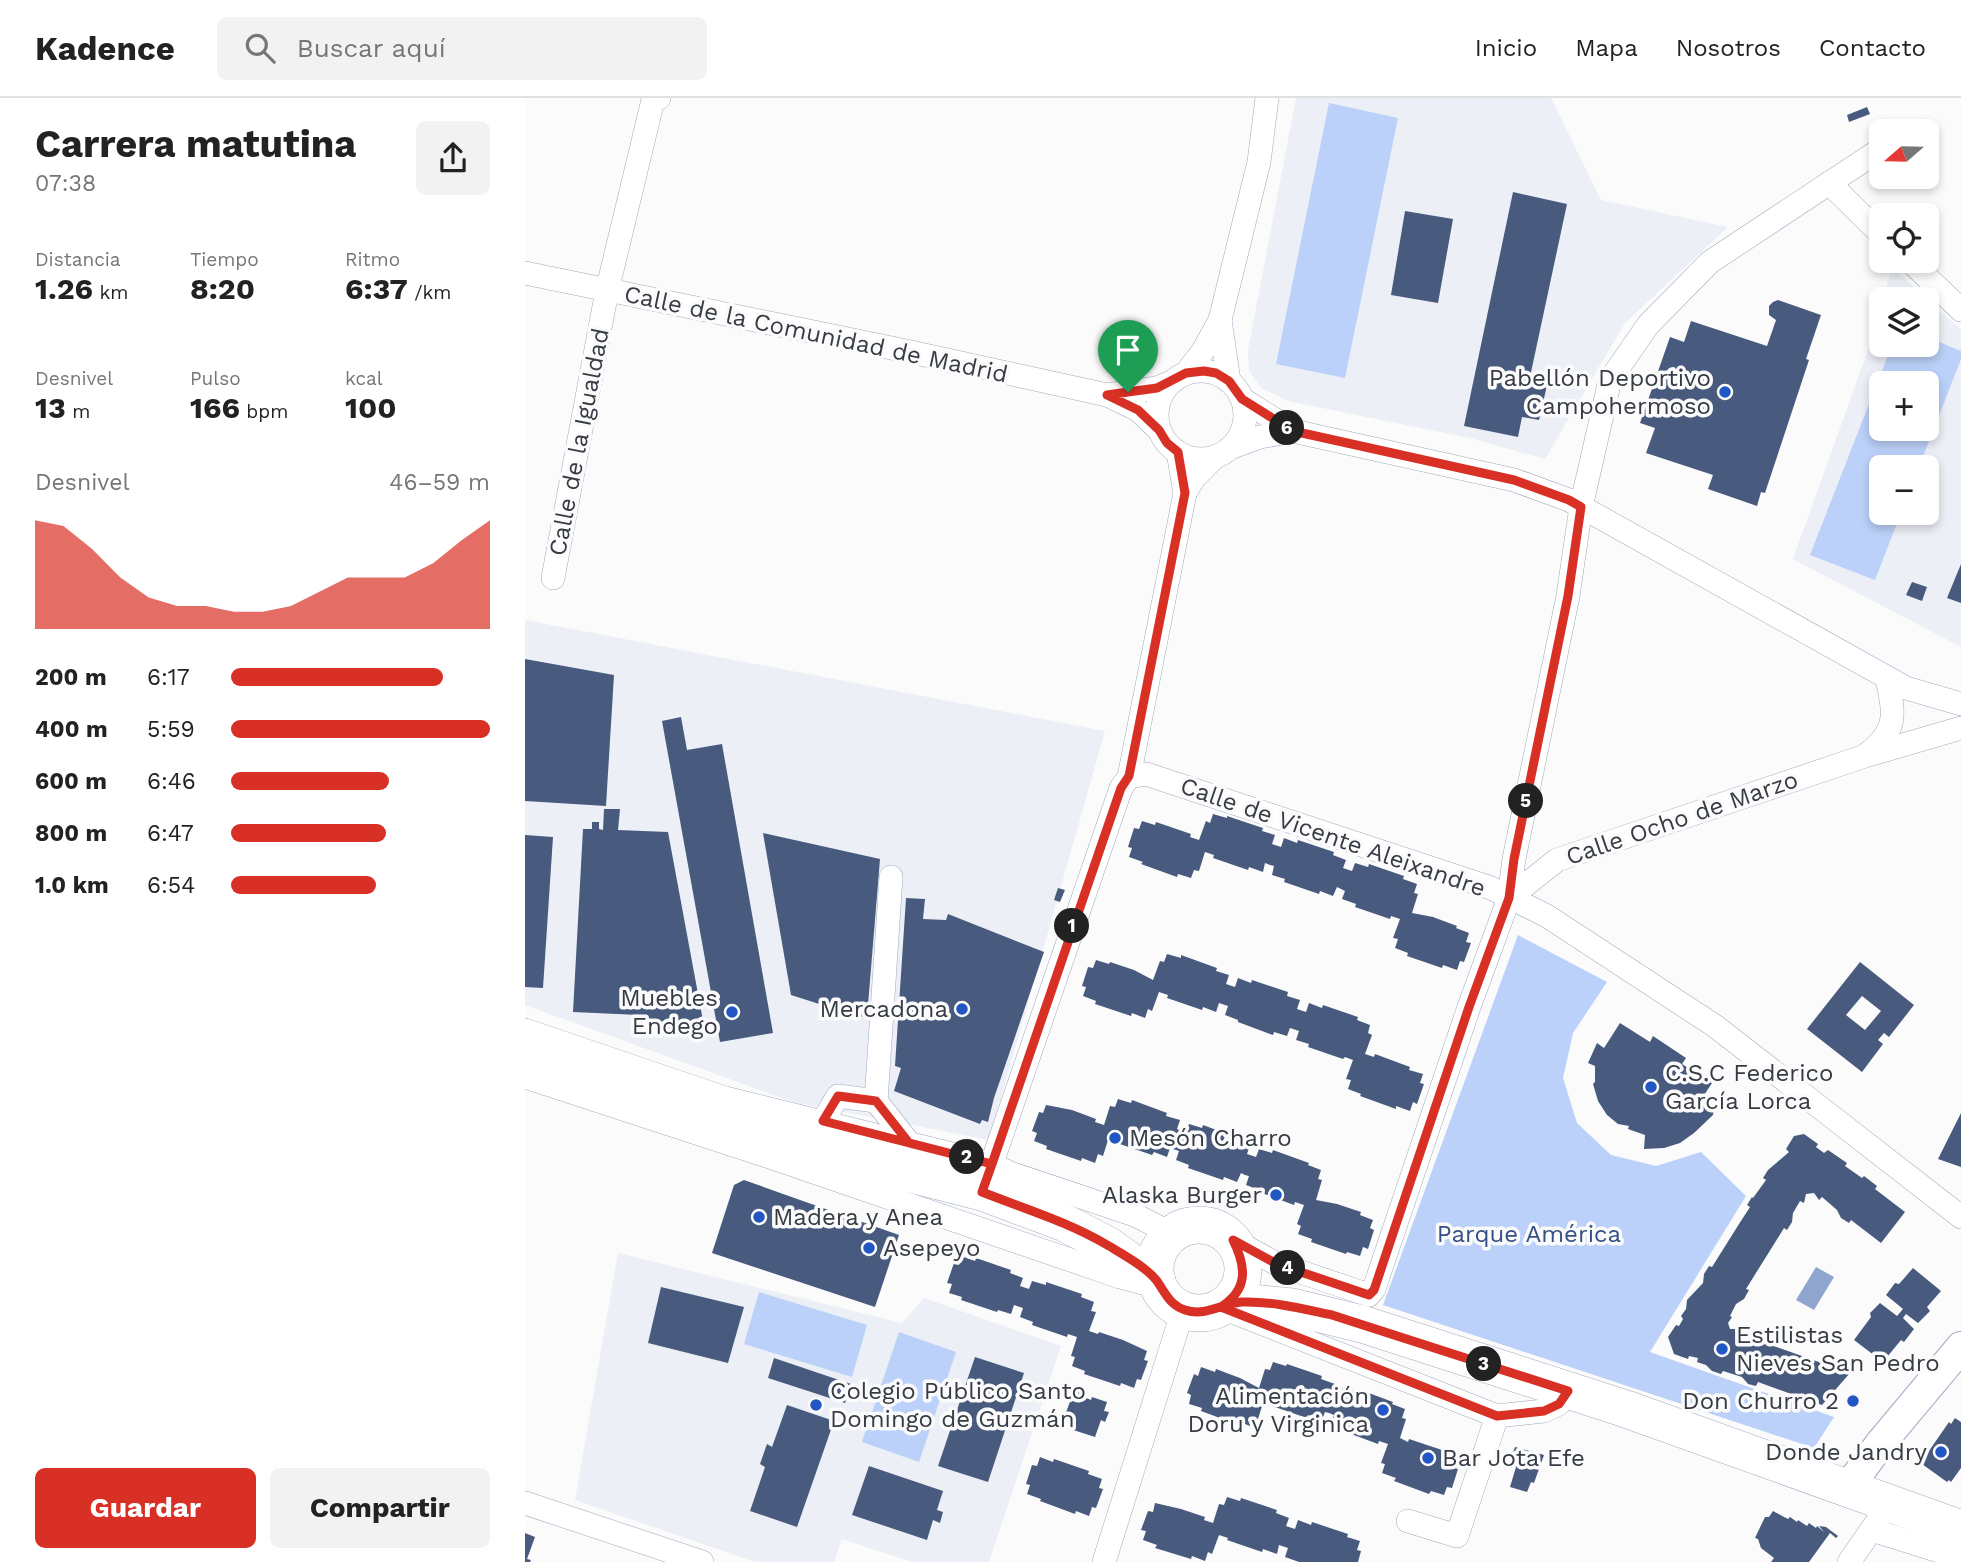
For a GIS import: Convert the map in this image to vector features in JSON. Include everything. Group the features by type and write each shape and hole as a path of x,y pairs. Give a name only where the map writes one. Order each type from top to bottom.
{"main road":[{"path":"525,1054 787,1139 987,1178 1109,1246 1166,1293 1197,1313 1242,1302 1292,1307 1332,1315 1626,1409 1847,1489 1880,1517 1961,1529"},
{"path":"1065,1223 1138,1236 1170,1236"},
{"path":"1166,1293 1155,1270 1160,1247 1170,1236 1192,1225 1214,1227 1238,1250 1332,1315"},
{"path":"1222,1306 1233,1297 1240,1285 1243,1273 1238,1250"}],"street":[{"path":"1267,98 1259,162 1220,320 1203,351 1161,396 1157,413 1159,430 1167,443 1178,452 1197,459 1260,437 1293,431"},
{"name":"Calle de la Igualdad","path":"553,578 607,291 656,99"},
{"path":"1238,1250 1369,1295 1374,1290 1469,1007 1509,898 1514,859 1568,596 1581,507 1610,380 1648,325 1710,261 1869,157"},
{"path":"1829,183 1869,221"},
{"name":"Calle de la Comunidad de Madrid","path":"525,273 1107,395 1138,410 1159,430"},
{"path":"1922,273 1961,310"},
{"path":"987,1178 1121,788 1129,776 1185,493 1194,478 1241,434 1245,419 1235,390 1220,320"},
{"path":"1179,378 1204,371 1216,373 1235,390 1293,431 1514,480 1569,500 1906,688 1961,704"},
{"name":"Calle de la Comunidad de Madrid","path":"1107,395 1157,388 1179,378"},
{"path":"1178,452 1185,493"},
{"name":"Calle Ocho de Marzo","path":"1865,756 1885,741 1894,713 1887,678"},
{"name":"Calle Ocho de Marzo","path":"1509,898 1557,860 1865,756 1961,728"},
{"name":"Calle de Vicente Aleixandre","path":"1129,776 1146,774 1491,888 1547,916 1715,1026 1961,1217"},
{"path":"891,877 876,1101 909,1143"},
{"path":"525,1030 725,1098 787,1139 1042,1251 1166,1293 1104,1562"},
{"path":"525,1077 787,1139 823,1121 838,1096 876,1101"},
{"path":"823,1121 909,1143 987,1178 1010,1173 1135,1215 1170,1236"},
{"path":"1222,1306 1497,1416 1544,1411 1559,1404 1568,1391"},
{"path":"1847,1489 1880,1444 1961,1347"},
{"path":"1408,1521 1457,1535 1497,1416"},
{"path":"525,1503 702,1562"},
{"path":"1849,1562 1880,1517 1958,1556 1961,1560"}],"shaded area":[{"path":"1296,98 1551,98 1601,200 1728,227 1625,323 1545,459 1470,438 1288,401 1261,388 1249,371 1248,350"},
{"path":"1890,273 1899,273 1914,287 1886,287"},
{"path":"1939,310 1961,330 1961,647 1793,559 1869,346 1869,357 1939,357"},
{"path":"525,620 1105,731 989,1140 793,1102 525,1005"},
{"name":"Colegio Público Santo Domingo de Guzmán","path":"618,1253 902,1323 924,1298 1061,1346 989,1562 912,1562 842,1539 834,1562 755,1562 575,1500"},
{"path":"1816,1267 1834,1277 1814,1310 1796,1300"}],"green space":[{"path":"1329,103 1398,118 1345,378 1276,364"},
{"path":"1939,342 1961,351 1961,359 1939,416 1939,371 1882,371 1887,357 1939,357"},
{"path":"1869,404 1869,441 1929,441 1924,455 1869,455 1869,525 1896,525 1875,580 1810,555"},
{"name":"Parque América","path":"1518,935 1607,982 1573,1033 1563,1078 1577,1123 1611,1155 1656,1166 1701,1152 1746,1196 1650,1352 1834,1417 1814,1448 1383,1305"},
{"path":"759,1292 867,1325 852,1377 744,1344"},
{"path":"899,1332 956,1352 919,1462 862,1442"}],"building":[{"path":"1867,107 1870,114 1849,122 1847,115"},
{"path":"1513,192 1567,204 1530,377 1548,381 1539,420 1522,417 1518,437 1464,426"},
{"path":"1405,211 1453,219 1438,303 1391,295"},
{"name":"Pabellón Deportivo Campohermoso","path":"1778,300 1821,315 1765,493 1761,492 1757,506 1708,489 1713,475 1646,453 1655,428 1640,423 1670,337 1684,342 1691,321 1767,346 1776,320 1769,315 1769,306"},
{"path":"1961,564 1961,603 1947,598"},
{"path":"1912,582 1927,587 1922,601 1906,595"},
{"path":"525,659 614,675 606,806 525,801"},
{"path":"681,717 687,750 722,744 773,1033 720,1042 662,721"},
{"path":"604,809 620,809 618,830 668,832 706,1037 638,1033 639,1015 573,1012 583,829 592,829 592,822 599,822 599,829 603,830"},
{"path":"1213,814 1263,828 1262,831 1275,835 1272,844 1281,847 1284,838 1334,852 1333,855 1346,860 1343,868 1352,871 1355,863 1368,867 1369,864 1404,876 1403,879 1417,884 1414,893 1418,894 1412,913 1433,917 1469,933 1466,942 1471,943 1464,962 1460,961 1457,970 1443,965 1442,968 1407,956 1408,953 1395,948 1398,939 1393,938 1400,919 1391,916 1390,919 1355,907 1356,904 1342,899 1345,891 1337,887 1333,896 1284,882 1285,879 1272,875 1274,866 1265,863 1263,872 1249,867 1248,870 1213,858 1214,855 1205,852 1199,871 1194,870 1191,878 1178,874 1177,877 1129,857 1132,848 1128,847 1134,828 1139,829 1142,821 1155,825 1156,822 1191,834 1190,837 1199,840 1206,821 1210,823"},
{"path":"763,833 880,859 867,1017 791,995"},
{"path":"525,835 553,837 543,988 525,987"},
{"path":"1058,888 1065,890 1060,902 1054,900"},
{"name":"Mercadona","path":"906,898 925,899 923,919 946,920 948,914 1044,952 988,1122 982,1120 980,1124 894,1091 901,1068 895,1066"},
{"path":"1167,954 1181,958 1181,955 1217,968 1216,971 1229,975 1226,984 1235,987 1238,978 1288,992 1287,996 1300,1000 1297,1009 1306,1012 1309,1003 1358,1017 1357,1020 1370,1025 1368,1033 1372,1035 1365,1054 1374,1057 1375,1054 1423,1074 1420,1083 1424,1084 1417,1104 1413,1102 1410,1111 1396,1106 1396,1109 1360,1096 1361,1094 1348,1089 1351,1080 1346,1079 1353,1060 1308,1047 1309,1044 1296,1040 1299,1031 1290,1028 1287,1036 1274,1032 1273,1035 1238,1022 1225,1015 1228,1006 1219,1003 1216,1012 1203,1007 1202,1010 1167,998 1168,995 1159,992 1152,1011 1148,1009 1145,1018 1095,1004 1096,1001 1083,996 1086,987 1082,986 1088,967 1093,968 1096,960 1134,970 1153,980 1160,961 1164,962"},
{"path":"1860,962 1914,1005 1889,1037 1884,1033 1878,1040 1883,1044 1862,1072 1807,1029","holes":["1862,996 1881,1011 1865,1030 1846,1015"]},
{"name":"C.S.C Federico García Lorca","path":"1620,1023 1650,1042 1653,1036 1686,1058 1682,1064 1712,1083 1695,1109 1700,1113 1704,1105 1710,1105 1714,1109 1713,1115 1680,1143 1664,1148 1644,1149 1645,1135 1628,1129 1629,1126 1618,1124 1607,1115 1598,1101 1593,1084 1595,1066 1588,1063 1597,1043 1604,1048"},
{"path":"1118,1099 1131,1103 1132,1100 1167,1113 1166,1116 1180,1120 1177,1129 1185,1132 1189,1124 1202,1128 1203,1125 1238,1138 1237,1141 1250,1145 1247,1154 1256,1157 1259,1149 1272,1153 1273,1150 1321,1170 1318,1179 1322,1180 1316,1200 1361,1212 1360,1215 1373,1220 1370,1228 1374,1230 1368,1249 1363,1247 1360,1256 1311,1242 1312,1239 1298,1234 1301,1226 1297,1224 1304,1205 1295,1202 1294,1205 1259,1192 1246,1185 1249,1176 1241,1173 1237,1182 1188,1168 1189,1165 1176,1160 1179,1151 1170,1148 1167,1157 1154,1152 1152,1155 1117,1143 1118,1140 1109,1137 1103,1156 1098,1154 1095,1163 1046,1149 1047,1146 1034,1141 1037,1133 1032,1131 1039,1112 1043,1113 1046,1105 1072,1110 1104,1125 1110,1106 1115,1107"},
{"path":"1961,1113 1961,1167 1938,1159"},
{"path":"1804,1134 1818,1144 1816,1147 1824,1153 1828,1150 1847,1163 1845,1166 1877,1186 1875,1189 1905,1212 1881,1243 1851,1220 1849,1223 1841,1218 1837,1210 1822,1197 1819,1200 1814,1193 1806,1194 1804,1203 1800,1201 1793,1213 1792,1222 1787,1230 1784,1228 1746,1289 1749,1290 1744,1299 1736,1304 1730,1316 1732,1317 1728,1323 1730,1329 1736,1329 1735,1332 1754,1340 1756,1338 1772,1342 1771,1345 1850,1373 1822,1405 1758,1382 1756,1386 1748,1384 1742,1377 1723,1371 1721,1374 1712,1371 1697,1362 1698,1358 1689,1356 1688,1359 1674,1354 1668,1337 1676,1325 1679,1326 1687,1300 1703,1283 1704,1274 1709,1266 1712,1267 1750,1207 1747,1205 1766,1180 1763,1178 1768,1170 1789,1152 1786,1149 1794,1136"},
{"path":"744,1180 899,1235 875,1307 712,1253 734,1185"},
{"path":"961,1256 975,1261 976,1258 1011,1270 1010,1273 1023,1278 1020,1286 1029,1289 1032,1281 1046,1285 1046,1282 1082,1294 1081,1297 1094,1302 1091,1311 1096,1312 1089,1331 1123,1340 1147,1351 1144,1360 1148,1361 1141,1380 1137,1379 1134,1388 1084,1374 1085,1371 1072,1366 1075,1357 1071,1356 1077,1337 1068,1334 1067,1337 1032,1325 1033,1322 1020,1317 1023,1308 1014,1305 1011,1314 998,1310 997,1312 949,1293 952,1284 947,1283 954,1263 959,1265"},
{"path":"1913,1268 1941,1291 1927,1307 1930,1311 1918,1323 1906,1314 1903,1318 1914,1329 1883,1362 1854,1340 1871,1317 1870,1313 1880,1303 1897,1316 1903,1309 1886,1295 1895,1283 1899,1284"},
{"path":"661,1287 744,1307 728,1363 648,1343"},
{"path":"975,1357 1024,1373 988,1482 938,1466"},
{"path":"774,1358 851,1384 845,1403 768,1378"},
{"path":"1273,1362 1322,1376 1321,1379 1335,1384 1332,1393 1340,1396 1343,1387 1357,1392 1358,1389 1405,1409 1402,1418 1406,1419 1400,1438 1445,1451 1444,1454 1457,1459 1454,1468 1458,1469 1452,1488 1447,1487 1444,1495 1431,1491 1429,1494 1394,1481 1396,1478 1382,1473 1385,1464 1381,1463 1388,1444 1379,1441 1378,1444 1343,1431 1344,1428 1331,1423 1334,1415 1329,1413 1325,1412 1322,1420 1308,1415 1307,1418 1272,1406 1273,1403 1264,1400 1258,1419 1253,1417 1250,1426 1237,1421 1236,1424 1189,1404 1191,1395 1187,1393 1194,1374 1198,1376 1201,1367 1215,1372 1216,1369 1259,1388 1265,1369 1270,1370"},
{"path":"1075,1388 1086,1392 1084,1397 1107,1402 1104,1411 1109,1412 1105,1422 1101,1420 1095,1437 1061,1426"},
{"path":"787,1405 834,1421 797,1527 750,1511 765,1467 760,1464 767,1444 772,1447"},
{"path":"1955,1418 1961,1422 1961,1468 1951,1482 1947,1482 1922,1464 1922,1461 1949,1422 1951,1424"},
{"path":"1515,1447 1544,1455 1534,1483 1531,1482 1527,1492 1510,1487 1516,1467 1509,1464"},
{"path":"1040,1457 1089,1471 1088,1474 1102,1479 1099,1488 1103,1489 1096,1508 1092,1507 1089,1516 1076,1511 1075,1514 1027,1494 1030,1485 1026,1484 1032,1465 1037,1466"},
{"path":"869,1466 943,1491 937,1510 943,1512 940,1523 933,1520 927,1540 852,1515"},
{"path":"1227,1497 1240,1501 1241,1498 1277,1510 1276,1513 1289,1518 1286,1526 1295,1529 1298,1520 1348,1534 1347,1537 1360,1541 1357,1550 1361,1551 1358,1562 1299,1562 1285,1557 1288,1548 1279,1545 1277,1554 1263,1549 1262,1552 1219,1535 1212,1554 1208,1552 1205,1561 1155,1548 1157,1545 1143,1540 1146,1531 1141,1530 1148,1511 1153,1512 1155,1503 1205,1517 1204,1520 1213,1523 1219,1504 1224,1505"},
{"path":"1773,1511 1807,1526 1809,1523 1816,1528 1817,1526 1824,1532 1819,1526 1826,1527 1838,1536 1836,1538 1830,1533 1809,1562 1771,1562 1774,1558 1761,1548 1755,1538 1765,1517 1769,1517"},
{"path":"525,1533 535,1537 527,1559 531,1560 530,1562 525,1562"}],"place":[{"name":"Pabellón Deportivo Campohermoso","path":"1725,392"},
{"name":"Mercadona","path":"962,1009"},
{"name":"Muebles Endego","path":"732,1012"},
{"name":"C.S.C Federico García Lorca","path":"1651,1087"},
{"name":"Mesón Charro","path":"1115,1138"},
{"name":"Alaska Burger","path":"1276,1195"},
{"name":"Madera y Anea","path":"759,1217"},
{"name":"Asepeyo","path":"869,1248"},
{"name":"Estilistas Nieves San Pedro","path":"1722,1349"},
{"name":"Don Churro 2","path":"1853,1401"},
{"name":"Colegio Público Santo Domingo de Guzmán","path":"816,1405"},
{"name":"Alimentación Doru y Virginica","path":"1383,1410"},
{"name":"Donde Jandry","path":"1941,1452"},
{"name":"Bar Jota Efe","path":"1428,1458"}],"route":[{"path":"1128,392 1107,395 1138,410 1178,452 1185,493 1129,776 1121,788 1081,900 992,1164 823,1121 838,1096 876,1101 909,1143 992,1164 982,1192 1065,1223 1109,1246 1157,1281 1169,1301 1184,1310 1197,1313 1211,1311 1224,1306 1242,1302 1292,1307 1332,1315 1568,1391 1559,1404 1544,1411 1497,1416 1340,1353 1221,1307 1233,1297 1243,1273 1243,1260 1233,1240 1277,1264 1369,1295 1374,1290 1469,1007 1509,898 1514,859 1568,596 1581,507 1514,480 1293,431 1242,399 1229,381 1216,373 1186,373 1157,388 1128,392"}]}
